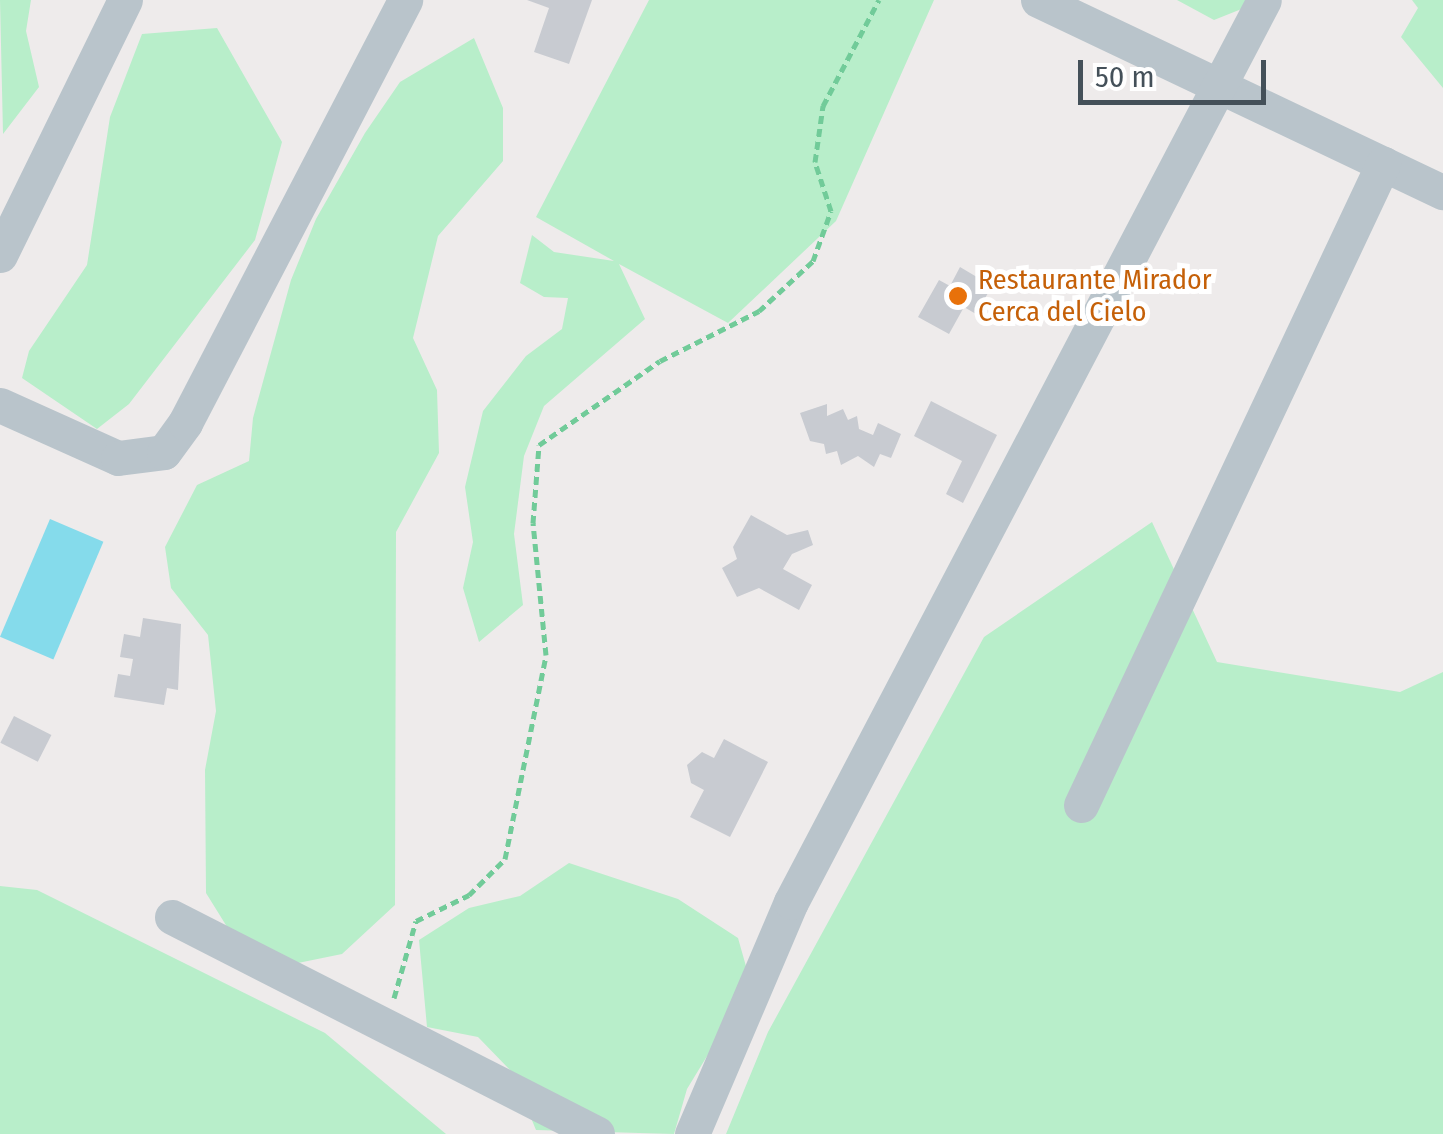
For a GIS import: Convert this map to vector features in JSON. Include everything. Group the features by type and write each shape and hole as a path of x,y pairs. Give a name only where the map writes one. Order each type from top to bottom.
{"street":[{"path":"0,255 125,0"},
{"path":"0,404 118,458 164,452 185,423 405,0"},
{"path":"1038,0 1216,88 1443,192"},
{"path":"692,1134 800,885 1264,0"},
{"path":"1081,805 1383,164"},
{"path":"172,916 597,1134"}],"path":[{"path":"386,1026 416,922 469,895 504,859 546,655 533,523 539,445 660,361 759,311 812,261 831,211 815,162 823,106 879,0"}],"green space":[{"path":"0,0 31,0 26,31 39,87 3,134"},
{"path":"649,0 934,0 836,221 728,323 619,264 645,319 544,406 524,456 514,534 523,605 479,642 463,588 473,542 465,487 483,411 526,356 562,329 568,298 544,297 520,283 532,235 554,252 614,261 536,217"},
{"path":"1177,0 1253,0 1254,4 1214,20"},
{"path":"1412,0 1443,0 1443,88 1401,37 1418,8"},
{"path":"217,28 282,142 255,240 129,404 97,429 22,378 29,351 87,265 110,117 142,34"},
{"path":"474,38 503,108 503,161 438,236 413,338 437,390 439,453 396,532 395,905 342,954 293,964 247,959 206,893 205,770 216,711 208,635 171,588 165,547 197,485 249,461 253,418 291,280 316,219 365,133 400,82"},
{"path":"1152,522 1217,662 1400,692 1443,672 1443,1134 726,1134 768,1032 984,637"},
{"path":"569,863 678,899 738,938 751,984 687,1089 674,1134 536,1130 512,1072 478,1037 427,1027 419,940 469,908 520,896"},
{"path":"0,886 37,890 325,1033 446,1134 0,1134"}],"water":[{"path":"50,519 103,542 53,659 0,637"}],"building":[{"path":"527,0 592,0 569,64 534,52 549,8"},
{"name":"Restaurante Mirador Cerca del Cielo","path":"960,267 992,286 976,314 964,307 949,334 918,317 939,280 950,286"},
{"path":"931,401 997,435 963,503 946,494 962,461 914,436"},
{"path":"827,404 827,416 843,409 848,420 857,416 859,429 873,435 878,423 901,434 891,458 880,454 874,467 858,456 841,465 837,451 826,454 824,444 810,441 800,413"},
{"path":"751,515 787,535 808,530 813,545 792,554 783,569 812,585 799,610 759,588 737,597 722,568 737,559 733,547"},
{"path":"143,618 181,624 178,690 167,688 164,705 114,697 118,674 130,676 133,659 120,657 124,634 140,637"},
{"path":"14,716 51,735 38,762 0,743"},
{"path":"724,739 768,762 730,837 690,817 704,790 691,783 687,765 702,752 714,758"}],"place":[{"name":"Restaurante Mirador Cerca del Cielo","path":"958,296"}]}
